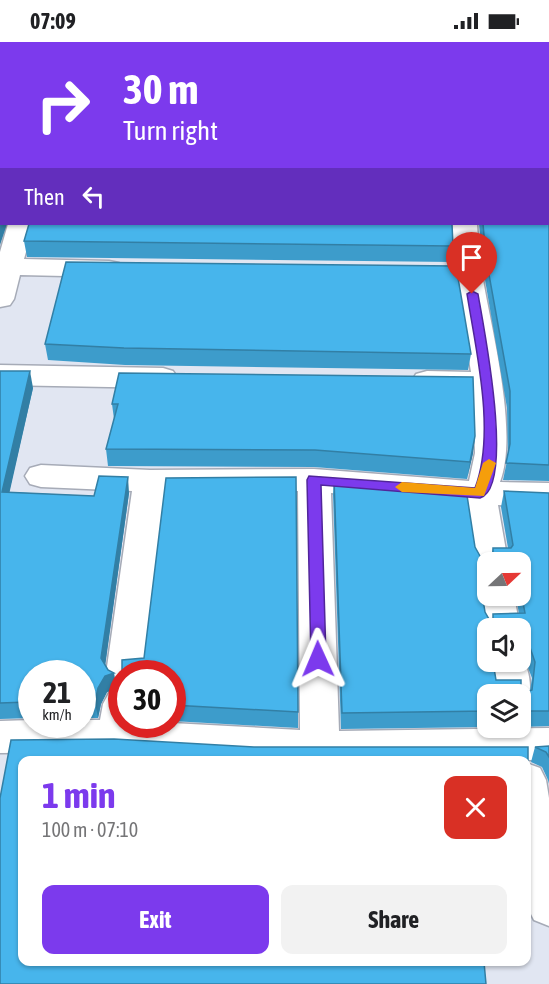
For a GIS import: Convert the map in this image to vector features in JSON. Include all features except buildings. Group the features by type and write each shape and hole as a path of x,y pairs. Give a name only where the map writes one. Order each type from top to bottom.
{"street":[{"path":"0,299 4,267 21,225"},
{"path":"464,225 457,272 487,382 491,453 489,470 480,493 489,552"},
{"path":"4,267 138,269"},
{"path":"0,375 190,378"},
{"path":"404,381 487,382"},
{"path":"41,476 150,481 314,480 480,493 549,495"},
{"path":"314,480 320,748"},
{"path":"127,660 150,481"},
{"path":"0,737 108,722"},
{"path":"186,729 320,748 528,751"},
{"path":"531,779 544,898 549,906"}],"slow traffic":[{"path":"402,487 480,493 489,470 489,463"}],"route":[{"path":"318,659 314,480 480,493 489,470 491,453 487,382 472,294"}]}
